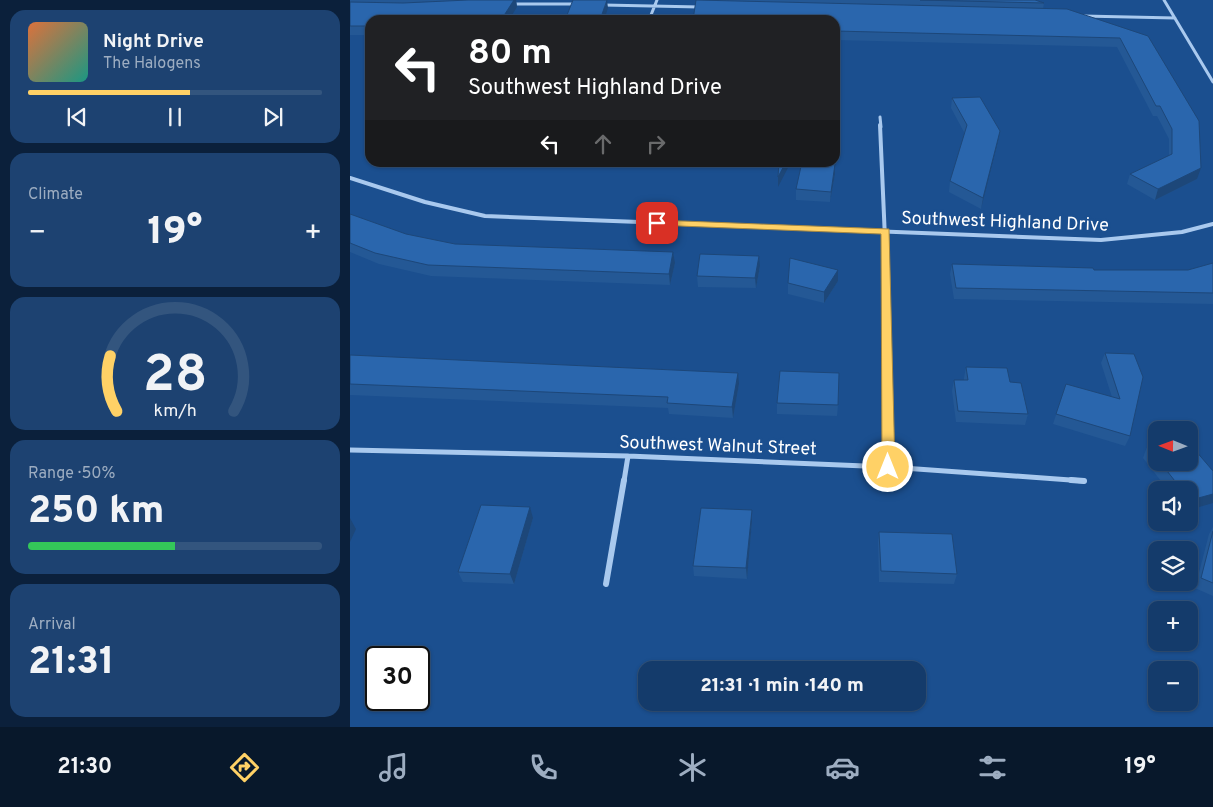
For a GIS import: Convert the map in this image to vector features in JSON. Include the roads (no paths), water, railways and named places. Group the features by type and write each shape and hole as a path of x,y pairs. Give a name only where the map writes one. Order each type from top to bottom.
{"street":[{"path":"651,15 657,0"},
{"path":"1164,0 1213,82"},
{"path":"503,4 579,4"},
{"path":"598,5 704,7"},
{"path":"1078,16 1175,18"},
{"path":"880,117 886,231 888,467"},
{"name":"Southwest Highland Drive","path":"350,178 425,202 485,216 1102,240 1182,232 1213,224"},
{"name":"Southwest Walnut Street","path":"350,450 628,456 888,467 1084,482"},
{"path":"606,584 628,456"}]}
